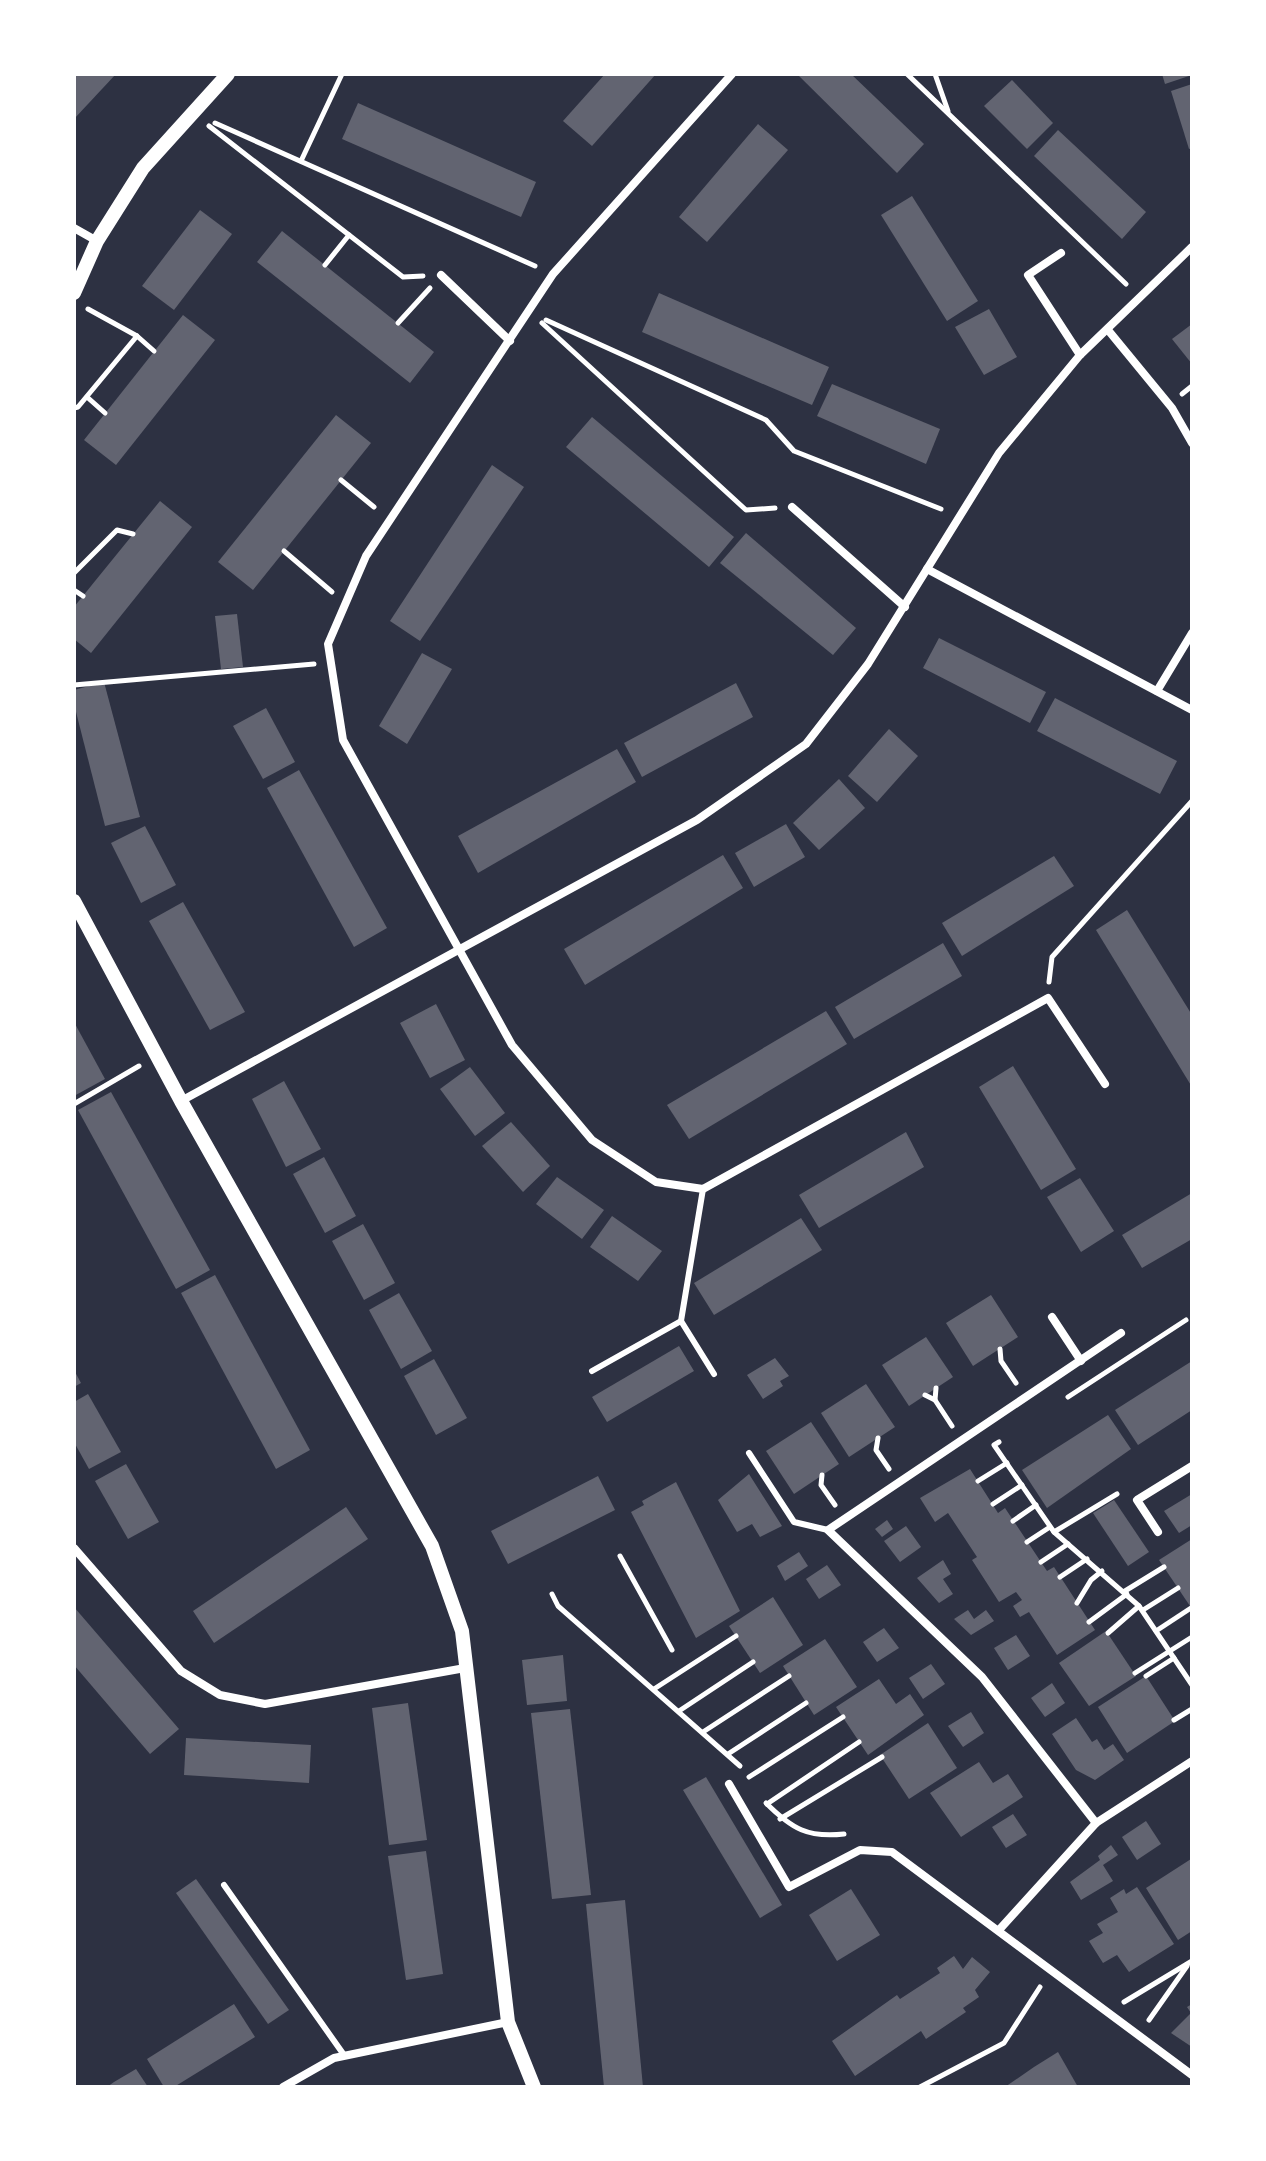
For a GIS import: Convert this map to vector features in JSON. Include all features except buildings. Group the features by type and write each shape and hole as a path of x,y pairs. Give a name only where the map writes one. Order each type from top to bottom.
{"street":[{"path":"74,293 97,241 143,168 228,74"},
{"path":"732,74 553,274 366,556 328,644 343,740 512,1045 592,1140 656,1182 703,1189 1048,998 1105,1084"},
{"path":"74,228 97,241"},
{"path":"181,1101 697,820 806,744 868,664 999,453 1080,355 1192,247"},
{"path":"1061,253 1028,275 1080,355"},
{"path":"441,275 510,341"},
{"path":"1108,330 1172,408 1192,443"},
{"path":"792,507 905,607"},
{"path":"927,569 1192,710"},
{"path":"1157,691 1192,633"},
{"path":"74,901 181,1101 432,1546 462,1631 508,2022 534,2087"},
{"path":"1052,1317 1081,1361"},
{"path":"1096,1823 982,1677 828,1530 1121,1333"},
{"path":"1158,1532 1137,1500 1192,1466"},
{"path":"74,1548 181,1671 200,1685 231,1699 265,1704 465,1668"},
{"path":"999,1930 1096,1823 1192,1761"},
{"path":"729,1784 789,1887 860,1850 878,1849 905,1860 1192,2075"},
{"path":"283,2087 344,2055 508,2022"}],"lane":[{"path":"703,1189 681,1321 714,1374"},
{"path":"592,1371 681,1321"},
{"path":"749,1453 794,1522 828,1530"},
{"path":"224,1885 344,2055"}],"path":[{"path":"301,161 342,74"},
{"path":"907,74 1140,298"},
{"path":"935,74 950,115"},
{"path":"192,113 553,274"},
{"path":"192,113 403,277 441,275"},
{"path":"325,265 349,235"},
{"path":"398,323 441,275"},
{"path":"74,302 137,336 154,351"},
{"path":"530,313 746,510 792,507"},
{"path":"530,313 766,420 794,451 959,516"},
{"path":"74,408 87,397 137,336"},
{"path":"87,397 105,413"},
{"path":"341,480 390,520"},
{"path":"74,573 117,530 133,534"},
{"path":"284,551 345,604"},
{"path":"74,590 83,596"},
{"path":"74,685 331,663"},
{"path":"1048,998 1052,957 1192,801"},
{"path":"74,1104 157,1056"},
{"path":"1058,1403 1186,1320"},
{"path":"1000,1349 1001,1361"},
{"path":"992,1354 1001,1361 1021,1390"},
{"path":"935,1400 936,1388"},
{"path":"925,1395 935,1400 962,1440"},
{"path":"1007,1436 994,1445 1052,1529 1141,1608 1192,1685"},
{"path":"876,1450 878,1438"},
{"path":"867,1445 876,1450 898,1483"},
{"path":"978,1481 1007,1463"},
{"path":"821,1485 822,1475"},
{"path":"811,1482 821,1485 844,1519"},
{"path":"993,1504 1022,1485"},
{"path":"1027,1542 1116,1493 1137,1500"},
{"path":"1013,1521 1036,1505"},
{"path":"1041,1562 1068,1544"},
{"path":"620,1556 672,1650"},
{"path":"1060,1577 1087,1559"},
{"path":"1089,1622 1164,1567"},
{"path":"1077,1603 1091,1580 1102,1571"},
{"path":"1108,1633 1141,1608 1178,1588"},
{"path":"552,1594 558,1606 729,1755 806,1703"},
{"path":"1156,1631 1191,1608"},
{"path":"654,1689 736,1636"},
{"path":"1135,1673 1192,1637"},
{"path":"1146,1676 1174,1658"},
{"path":"679,1711 753,1662"},
{"path":"1183,1672 1192,1666"},
{"path":"703,1732 789,1676"},
{"path":"1174,1720 1192,1709"},
{"path":"756,1789 748,1775 843,1717"},
{"path":"857,1833 804,1834 780,1819 764,1802 859,1742"},
{"path":"780,1819 882,1757"},
{"path":"1108,2011 1191,1962"},
{"path":"1138,2035 1191,1962"},
{"path":"920,2087 1004,2043 1051,1969"}]}
